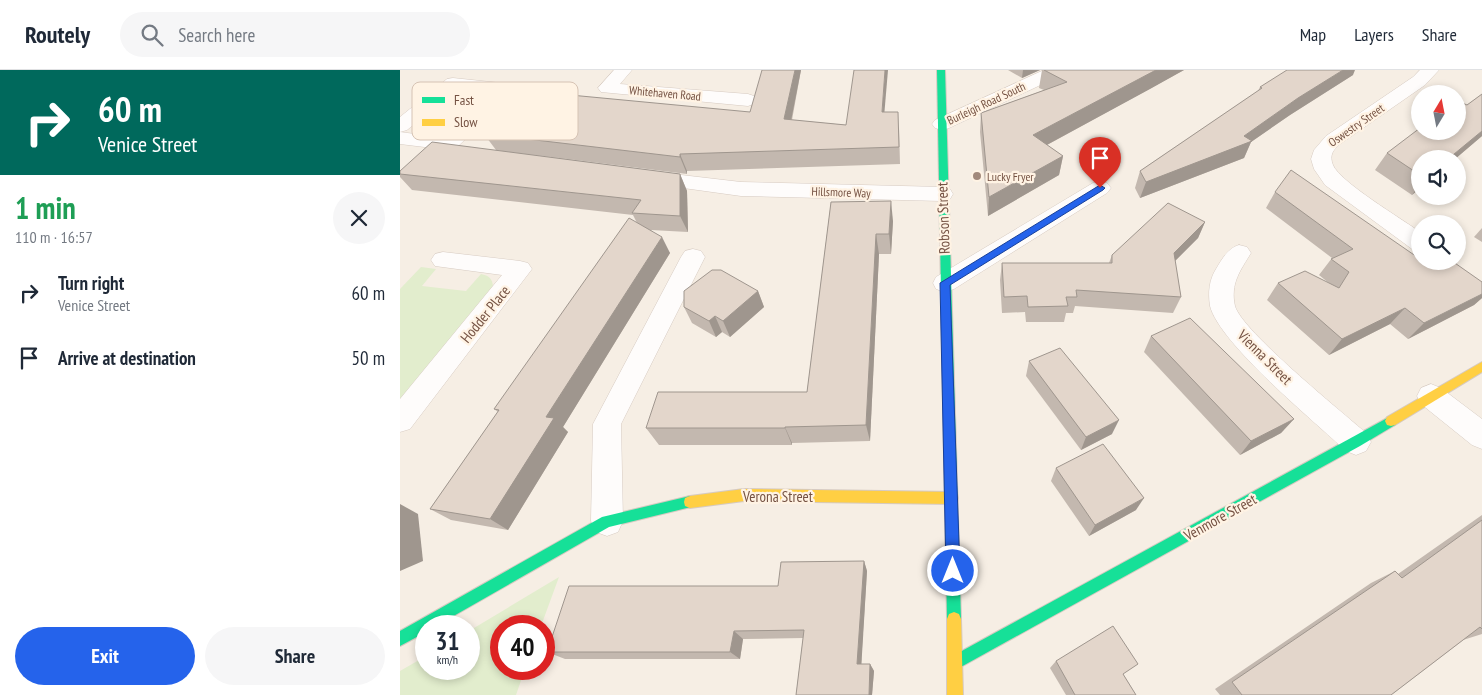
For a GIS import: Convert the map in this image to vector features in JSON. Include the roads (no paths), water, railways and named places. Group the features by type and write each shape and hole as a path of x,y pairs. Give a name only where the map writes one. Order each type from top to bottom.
{"street":[{"name":"Whitehaven Road","path":"623,70 607,88 748,100"},
{"name":"Robson Street","path":"941,70 942,194 952,498 955,695"},
{"name":"Burleigh Road South","path":"942,124 1058,70"},
{"name":"Oswestry Street","path":"1411,237 1332,180 1324,168 1322,153 1325,146 1419,81 1430,70"},
{"path":"403,138 412,128"},
{"path":"413,140 456,149 464,140"},
{"name":"Hillsmore Way","path":"625,174 741,189 942,194"},
{"path":"945,283 1100,188"},
{"name":"Vienna Street","path":"1239,253 1226,272 1221,288 1223,307 1231,322 1260,355 1356,442"},
{"path":"607,521 607,424 693,257"},
{"name":"Hodder Place","path":"400,420 520,269 443,260"},
{"name":"Venmore Street","path":"954,662 1356,442 1482,366"},
{"path":"1431,396 1482,436"},
{"name":"Verona Street","path":"400,639 607,521 700,500 744,495 952,498"}],"place":[{"name":"Lucky Fryer","path":"977,176"}]}
